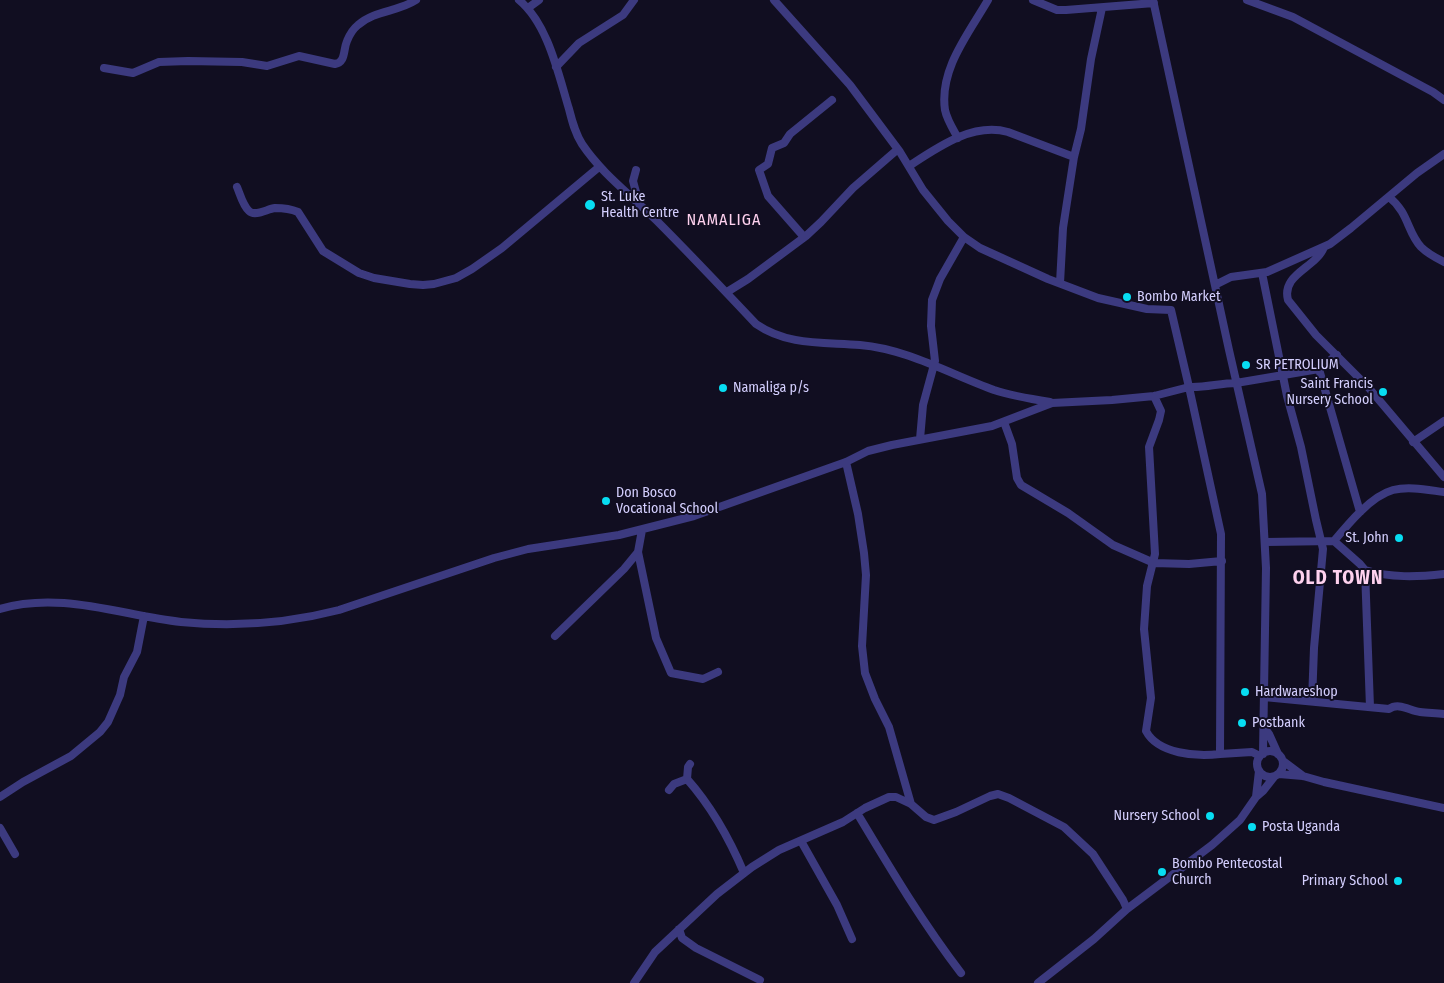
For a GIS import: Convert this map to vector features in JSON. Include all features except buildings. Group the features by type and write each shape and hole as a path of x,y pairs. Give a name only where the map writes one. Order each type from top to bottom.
{"street":[{"path":"104,68 133,73 158,62 188,61 242,62 267,66 299,56 335,64 340,63 343,59 347,40 358,25 378,13 416,0"},
{"path":"519,0 528,8 540,25 556,67 577,134 599,167 727,292 756,324 775,335 821,344 869,347 934,365 995,390 1024,398 1052,402 1154,396 1188,388 1236,383 1319,369 1337,355"},
{"path":"528,8 539,0"},
{"path":"556,67 579,44 623,14 634,0"},
{"path":"775,0 850,85 910,166 923,190 964,237 980,248 1060,283 1114,303 1147,309 1171,310 1219,523 1222,561 1220,754"},
{"path":"958,138 945,110 944,95 947,76 954,57 988,0"},
{"path":"1033,0 1057,10 1081,10 1153,1 1262,494 1266,542 1264,727 1262,755 1258,764 1256,796"},
{"path":"1247,0 1293,17 1433,92 1444,100"},
{"path":"1060,283 1063,228 1074,157 1081,129 1091,59 1102,8"},
{"path":"804,237 768,196 759,170 768,164 772,148 784,143 790,134 832,100"},
{"path":"910,166 958,138 981,129 999,130 1036,141 1074,157"},
{"path":"727,292 804,237 854,188 898,149"},
{"path":"1215,285 1231,277 1262,273 1278,268 1324,247 1351,228 1444,154"},
{"path":"237,186 250,213 254,214 276,208 298,212 323,251 359,272 374,278 423,285 444,282 472,269 522,232 599,167"},
{"path":"630,196 636,192 633,181 636,170"},
{"path":"1389,197 1402,210 1417,242 1422,248 1444,262"},
{"path":"920,439 923,405 935,356 931,326 932,300 940,279 964,237"},
{"path":"1324,247 1319,256 1291,281 1286,294 1288,300 1295,310 1368,387 1444,477"},
{"path":"1262,273 1287,396 1301,447 1322,540 1323,560 1312,701"},
{"path":"1319,369 1360,512"},
{"path":"1154,396 1161,410 1160,420 1149,447 1156,554 1147,586 1144,629 1151,698 1146,731 1153,740 1175,751 1194,756 1252,752 1262,755 1270,751 1278,754"},
{"path":"0,609 48,601 91,606 182,622 208,623 249,623 315,616 340,610 469,565 528,549 593,540 642,530 694,516 846,462 868,451 920,439 976,430 1004,422 1052,402"},
{"path":"1414,442 1444,421"},
{"path":"1004,422 1012,444 1017,478 1021,485 1068,513 1113,545 1154,563 1189,564 1222,561"},
{"path":"846,462 864,553 866,575 862,646 866,673 875,700 889,726 911,804"},
{"path":"1334,541 1360,512 1376,499 1392,490 1412,489 1444,492"},
{"path":"642,530 638,552 656,638 672,673 703,679 718,672"},
{"path":"1266,542 1334,541 1365,570 1377,574 1403,577 1444,574"},
{"path":"555,636 624,569 638,552"},
{"path":"1365,570 1370,707"},
{"path":"0,797 71,756 100,732 108,722 120,694 124,677 136,652 144,616"},
{"path":"1264,697 1389,709 1394,706 1412,708 1418,712 1444,714"},
{"path":"1264,727 1283,761 1304,776"},
{"path":"1038,983 1127,910 1212,845 1240,820 1256,796 1282,770 1283,761"},
{"path":"686,779 690,764"},
{"path":"1259,772 1266,777 1304,776 1444,808"},
{"path":"669,790 674,784 686,779"},
{"path":"686,779 696,789 726,835 744,873"},
{"path":"634,983 655,952 717,894 744,873 772,854 843,822 889,797 896,797 911,804 926,818 934,820 990,796 998,794 1009,798 1064,827 1094,854 1123,900 1127,910"},
{"path":"858,813 880,853 935,940 961,973"},
{"path":"0,828 15,854"},
{"path":"801,841 837,904 852,939"},
{"path":"679,929 682,938 696,948 760,980"}],"place":[{"name":"St. Luke Health Centre","path":"590,205"},
{"name":"Bombo Market","path":"1127,297"},
{"name":"SR PETROLIUM","path":"1246,365"},
{"name":"Namaliga p/s","path":"723,388"},
{"name":"Saint Francis Nursery School","path":"1383,392"},
{"name":"Don Bosco Vocational School","path":"606,501"},
{"name":"St. John","path":"1399,538"},
{"name":"Hardwareshop","path":"1245,692"},
{"name":"Postbank","path":"1242,723"},
{"name":"Nursery School","path":"1210,816"},
{"name":"Posta Uganda","path":"1252,827"},
{"name":"Bombo Pentecostal Church","path":"1162,872"},
{"name":"Primary School","path":"1398,881"}],"district":[{"name":"NAMALIGA","path":"724,221"},
{"name":"OLD TOWN","path":"1338,579"}]}
